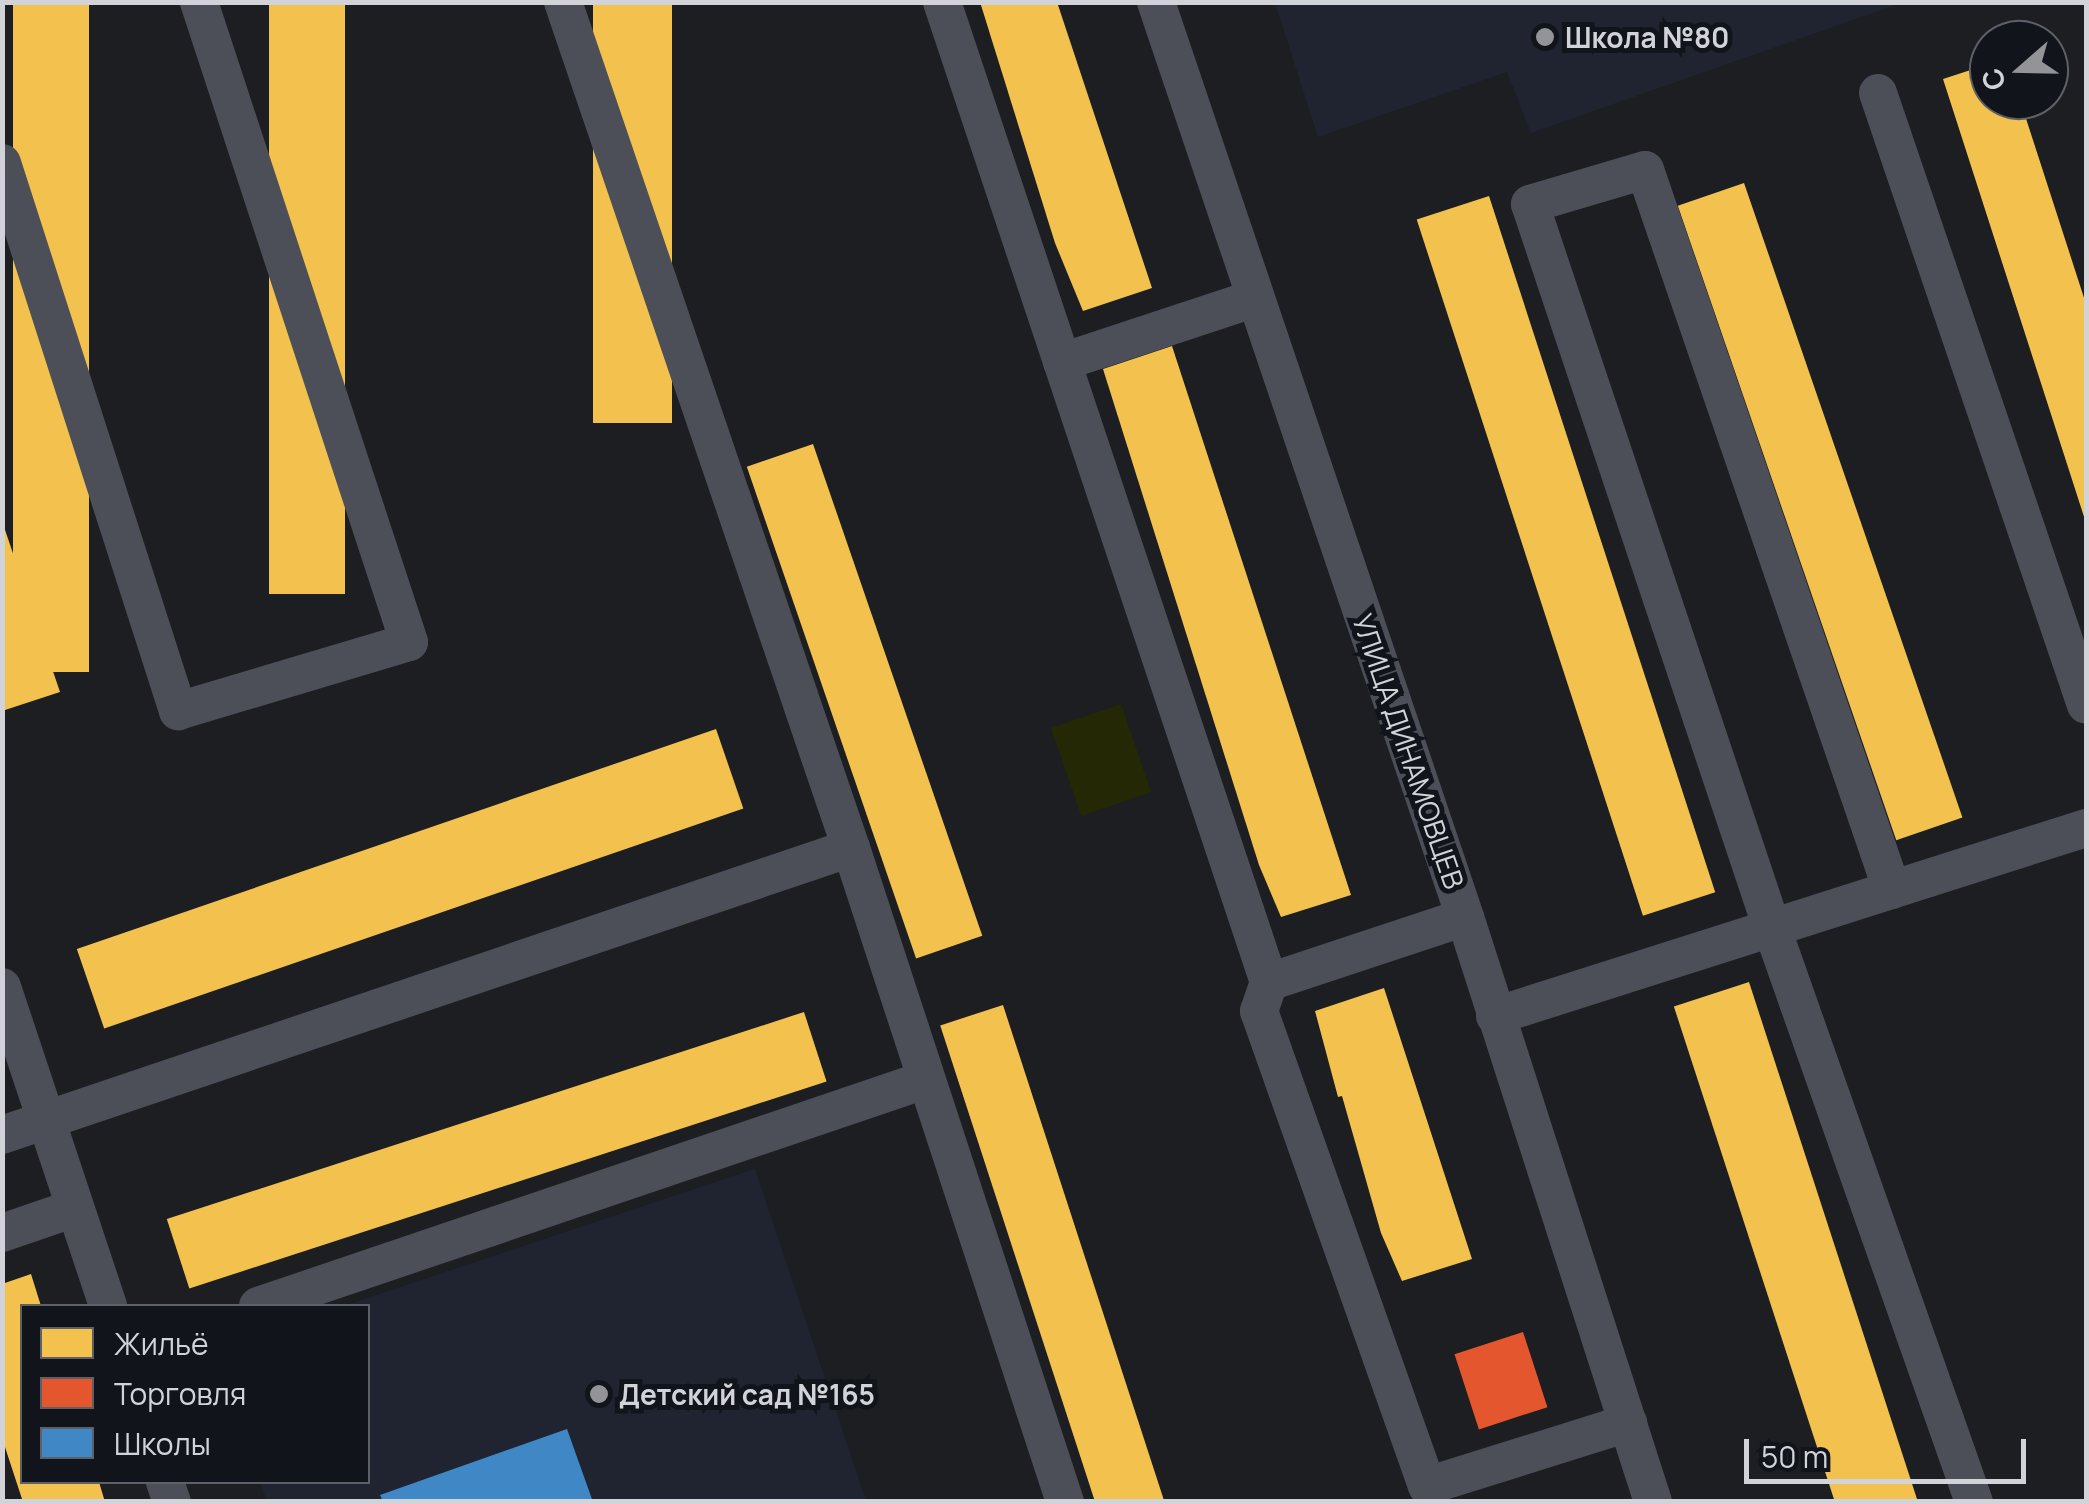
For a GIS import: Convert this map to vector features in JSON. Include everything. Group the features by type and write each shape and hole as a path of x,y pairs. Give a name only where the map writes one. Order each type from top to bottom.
{"street":[{"path":"2,163 178,711 409,642 199,2"},
{"path":"564,2 851,848 1065,1502"},
{"path":"942,2 1269,982 1258,1011 1427,1486 1628,1424"},
{"name":"УЛИЦА ДИНАМОВЦЕВ","path":"1156,2 1465,917 1654,1502"},
{"path":"1878,93 2086,705"},
{"path":"1892,890 1646,170 1530,204 1773,931 1974,1502"},
{"path":"1062,362 1256,298"},
{"path":"1495,1016 1773,931 2086,828"},
{"path":"2,1136 851,848"},
{"path":"1269,982 1465,917"},
{"path":"2,986 107,1304"},
{"path":"264,1304 925,1080"},
{"path":"2,1233 75,1208"}],"shaded area":[{"name":"Школа №80","path":"1275,2 1901,3 1531,133 1507,72 1318,137"},
{"name":"Детский сад №165","path":"755,1169 866,1501 267,1502 261,1484 370,1484 370,1304 350,1304"}],"green space":[{"path":"1121,704 1151,792 1081,816 1051,728"}],"building: Жильё":[{"path":"13,2 89,2 89,672 13,672"},
{"path":"269,2 345,2 345,594 269,594"},
{"path":"593,2 672,2 672,423 593,423"},
{"path":"980,2 1057,2 1152,288 1083,311 1055,243"},
{"path":"1969,71 1969,120 2026,120 2086,304 2086,523 1943,79"},
{"path":"1744,183 1962,817 1896,840 1678,206"},
{"path":"1489,196 1715,892 1643,916 1417,219"},
{"path":"1172,346 1351,895 1281,917 1259,865 1103,369"},
{"path":"813,444 982,936 916,958 747,467"},
{"path":"2,521 60,692 2,711"},
{"path":"716,729 743,808 104,1029 77,949"},
{"path":"1749,982 1918,1501 1835,1502 1674,1006"},
{"path":"1384,988 1472,1259 1402,1281 1381,1233 1315,1011"},
{"path":"1003,1005 1164,1502 1095,1502 940,1025"},
{"path":"804,1012 827,1081 189,1288 167,1219"},
{"path":"31,1274 40,1304 20,1304 20,1484 100,1484 105,1502 23,1502 2,1438 2,1284"}],"building: Торговля":[{"path":"1523,1332 1547,1407 1479,1429 1455,1354"}],"building: Школы":[{"path":"567,1429 593,1502 383,1502 380,1495"}],"place":[{"name":"Школа №80","path":"1545,37"},
{"name":"Детский сад №165","path":"599,1394"}]}
